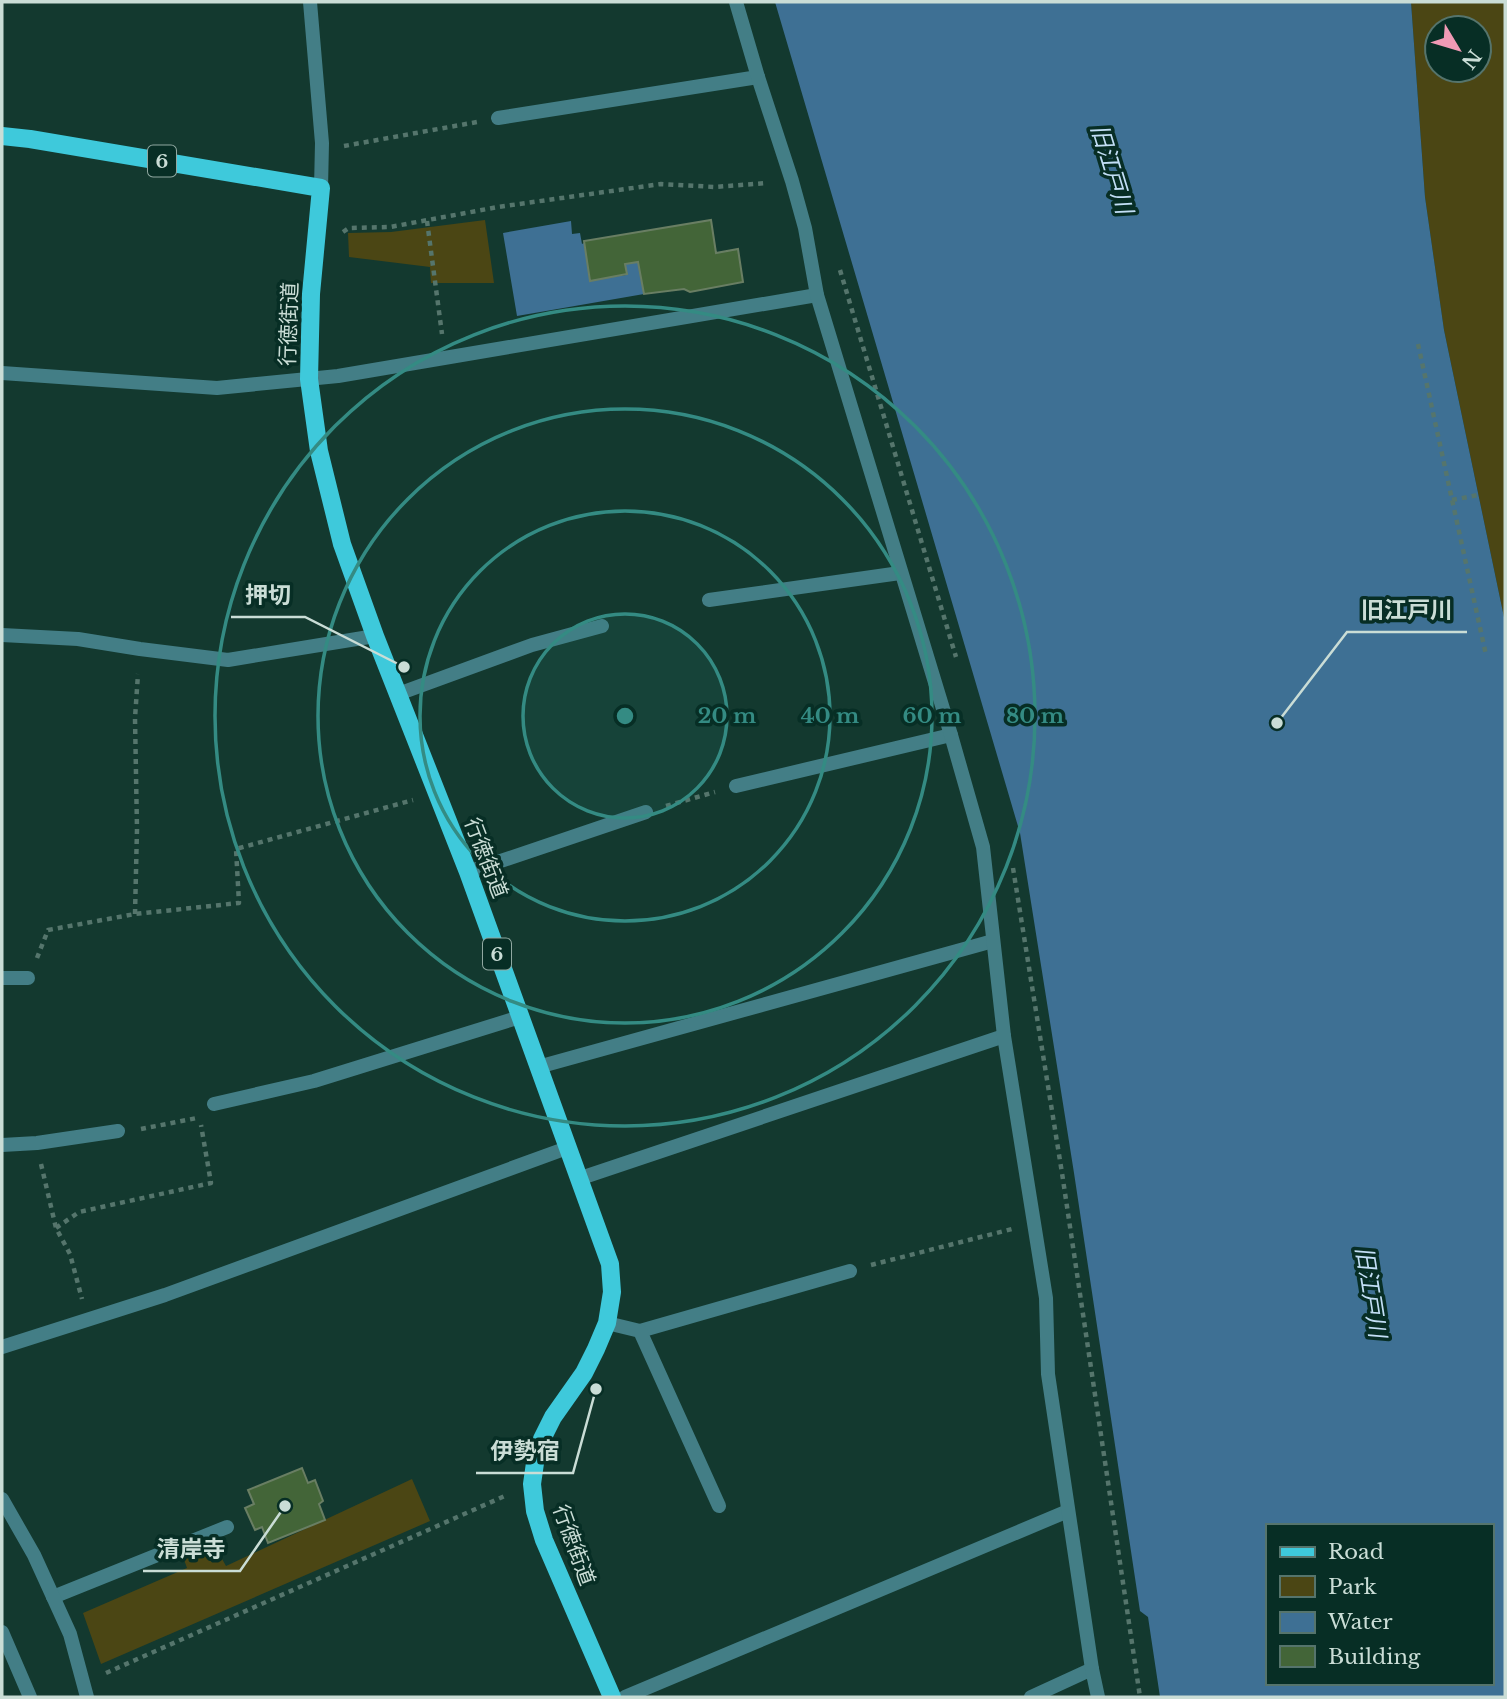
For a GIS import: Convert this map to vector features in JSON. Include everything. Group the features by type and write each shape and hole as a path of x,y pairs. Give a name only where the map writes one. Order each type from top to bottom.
{"main road":[{"name":"6","path":"2,136 321,188"},
{"name":"行徳街道","path":"321,188 311,294 309,379 320,451 342,544 375,636 468,872 610,1264 612,1292 607,1323 584,1373 553,1417 542,1439 534,1463 532,1484 535,1511 544,1540 612,1697"}],"street":[{"name":"行徳街道","path":"310,2 322,142 321,188"},
{"path":"736,2 805,228 817,295 983,847 1004,1036 1046,1298 1048,1374 1098,1697"},
{"path":"498,118 758,77"},
{"path":"2,373 217,388 338,376 817,295"},
{"path":"709,600 900,573"},
{"path":"398,694 531,645 602,626"},
{"path":"2,635 78,639 228,660 375,636"},
{"path":"736,786 951,734"},
{"path":"468,872 646,812"},
{"path":"538,1067 993,941"},
{"path":"2,978 28,978"},
{"path":"214,1104 314,1081 520,1017"},
{"path":"578,1179 1004,1036"},
{"path":"2,1145 37,1143 118,1131"},
{"path":"2,1348 165,1295 567,1148"},
{"path":"607,1323 640,1331 850,1271"},
{"path":"640,1331 719,1506"},
{"path":"2,1499 34,1555 70,1634 85,1690"},
{"path":"625,1697 1068,1511"},
{"path":"53,1597 228,1527"},
{"path":"2,1632 30,1697"},
{"path":"1031,1697 1092,1668"}],"path":[{"path":"341,146 498,118"},
{"path":"337,237 349,228 390,227 498,207 661,184 715,187 792,181"},
{"path":"428,220 445,359"},
{"path":"1418,344 1486,654"},
{"path":"1452,500 1478,495"},
{"path":"135,914 135,718 140,649"},
{"path":"646,812 736,786"},
{"path":"28,978 48,930 135,914 239,903 236,849 437,793"},
{"path":"56,1228 79,1212 211,1183 199,1117 151,1128 118,1131"},
{"path":"37,1143 56,1228 70,1254 88,1321"},
{"path":"1052,1181 1063,1180"},
{"path":"850,1271 1033,1224"},
{"path":"85,1690 532,1484"}],"green space":[{"path":"1411,2 1505,2 1505,622 1444,330 1425,197"},
{"path":"485,220 494,283 431,283 430,267 349,257 348,233 391,232"},
{"path":"412,1479 430,1521 101,1664 83,1613 187,1568 181,1551 212,1541 226,1566"}],"water":[{"path":"775,2 1411,2 1425,197 1444,330 1505,622 1505,1697 1160,1697 1148,1617 1140,1611 1020,833"},
{"path":"571,221 572,234 580,233 582,244 584,243 590,280 626,275 625,264 638,262 644,294 517,316 503,233"}],"building":[{"path":"711,220 716,253 738,249 743,282 690,292 684,289 644,294 638,262 625,264 627,274 590,281 584,241"},
{"path":"302,1468 308,1483 315,1480 323,1501 319,1504 325,1520 268,1543 262,1527 255,1530 245,1508 254,1504 248,1490"}],"place":[{"name":"押切","path":"404,667"},
{"name":"旧江戸川","path":"1277,723"},
{"name":"伊勢宿","path":"596,1389"},
{"name":"清岸寺","path":"285,1506"}]}
